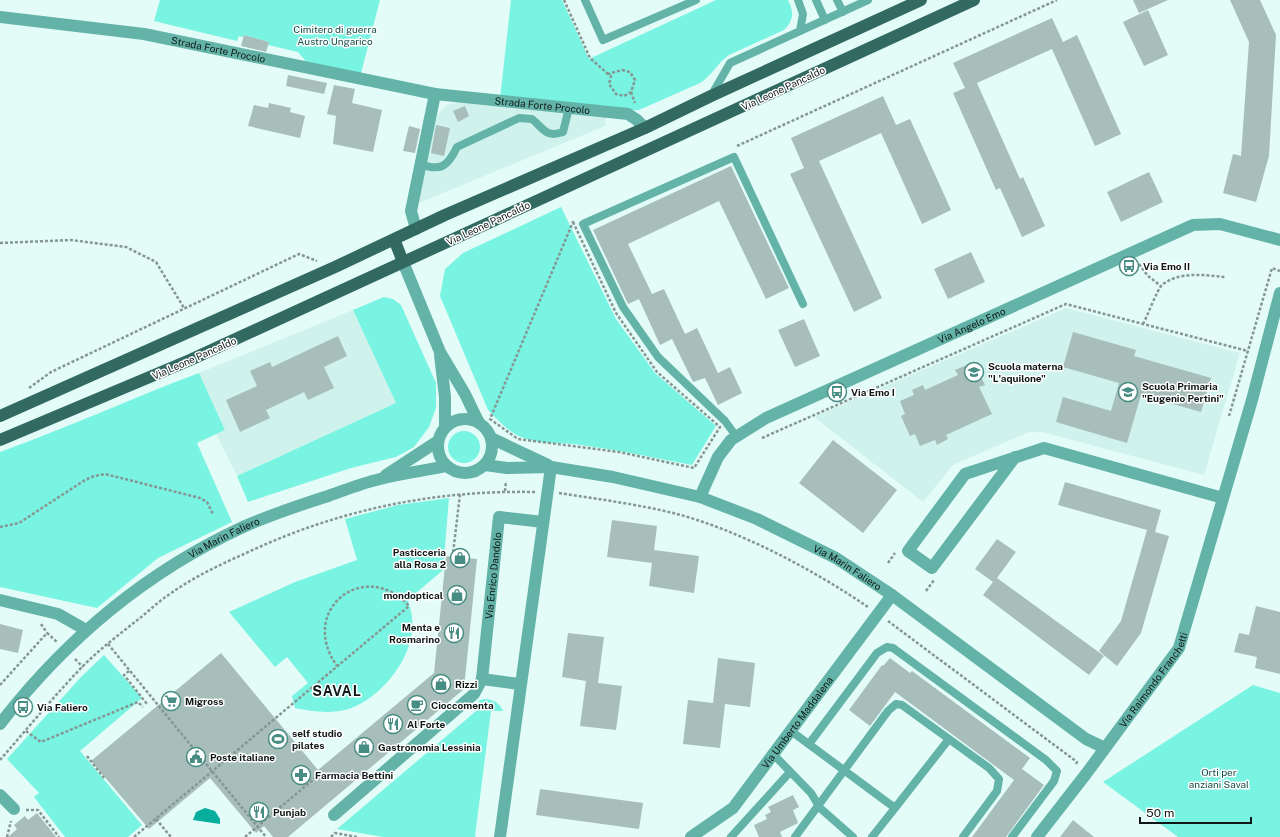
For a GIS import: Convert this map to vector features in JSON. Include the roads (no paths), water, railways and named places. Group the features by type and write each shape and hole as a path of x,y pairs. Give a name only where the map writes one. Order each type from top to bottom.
{"main road":[{"path":"0,416 645,128 711,96 921,0"},
{"name":"Via Leone Pancaldo","path":"0,440 190,360 974,0"},
{"path":"394,239 403,262"}],"street":[{"name":"Strada Forte Procolo","path":"0,17 144,34 435,94 628,114 645,128"},
{"path":"416,229 411,211 435,94"},
{"name":"Via Angelo Emo","path":"700,497 718,457 736,436 772,415 1193,225 1220,224 1280,240"},
{"name":"Via Marin Faliero","path":"403,262 440,352 465,394 479,423 485,427 491,438 551,467"},
{"name":"Via Raimondo Franchetti","path":"1037,837 1179,648 1223,498 1280,293"},
{"name":"Via Marin Faliero","path":"380,479 438,440 445,427 445,397 440,352"},
{"path":"445,427 452,422 464,419 479,423"},
{"path":"438,440 440,457 446,466 464,474 479,470 485,465 492,451 491,438"},
{"path":"1015,457 932,568 908,551 965,474 1015,457 1044,448 1223,498"},
{"name":"Via Marin Faliero","path":"485,465 507,468 551,467 613,477 700,497 758,519 795,536 836,558 892,595 1086,739 1105,748"},
{"name":"Via Marin Faliero","path":"0,724 28,688 86,630 133,592 170,566 244,527 303,504 380,479 446,466"},
{"path":"500,837 551,467"},
{"name":"Via Enrico Dandolo","path":"334,815 474,694 482,678 499,517 543,522"},
{"name":"Via Umberto Maddalena","path":"691,837 733,808 892,595"},
{"path":"0,600 58,614 86,630"},
{"path":"482,678 520,684"},
{"path":"0,795 14,809"}],"lane":[{"path":"585,0 603,40 639,26 696,0"},
{"path":"798,0 803,14 800,31"},
{"path":"816,0 825,20"},
{"path":"837,0 843,12"},
{"path":"711,96 730,63 868,0"},
{"path":"420,164 431,169 445,165 451,160 457,147 520,118 532,119 547,133 554,136 563,132 569,108"},
{"path":"736,436 725,421 658,357 623,307 583,224 734,157 803,304"},
{"path":"809,744 878,654 887,647 893,648 1046,760 1057,771 1054,781 1012,837"},
{"path":"795,837 892,706 896,704 902,705 990,768 999,779 997,791 963,837"},
{"path":"791,731 895,808"},
{"path":"872,837 949,740"},
{"path":"773,754 811,793 818,805 839,826 853,837"},
{"path":"731,837 790,772"}],"place":[{"name":"Via Emo II","path":"1129,266"},
{"name":"Scuola materna \"L'aquilone\"","path":"974,372"},
{"name":"Via Emo I","path":"837,392"},
{"name":"Scuola Primaria \"Eugenio Pertini\"","path":"1128,392"},
{"name":"Pasticceria alla Rosa 2","path":"460,558"},
{"name":"mondoptical","path":"457,595"},
{"name":"Menta e Rosmarino","path":"454,633"},
{"name":"Rizzi","path":"441,684"},
{"name":"Migross","path":"171,701"},
{"name":"Cioccomenta","path":"417,705"},
{"name":"Via Faliero","path":"23,707"},
{"name":"Al Forte","path":"393,724"},
{"name":"self studio pilates","path":"278,739"},
{"name":"Gastronomia Lessinia","path":"364,747"},
{"name":"Poste italiane","path":"196,757"},
{"name":"Farmacia Bettini","path":"301,775"},
{"name":"Punjab","path":"259,812"}],"district":[{"name":"SAVAL","path":"337,691"}],"park label":[{"name":"Cimitero di guerra Austro Ungarico","path":"335,34"},
{"name":"Orti per anziani Saval","path":"1219,778"}]}
